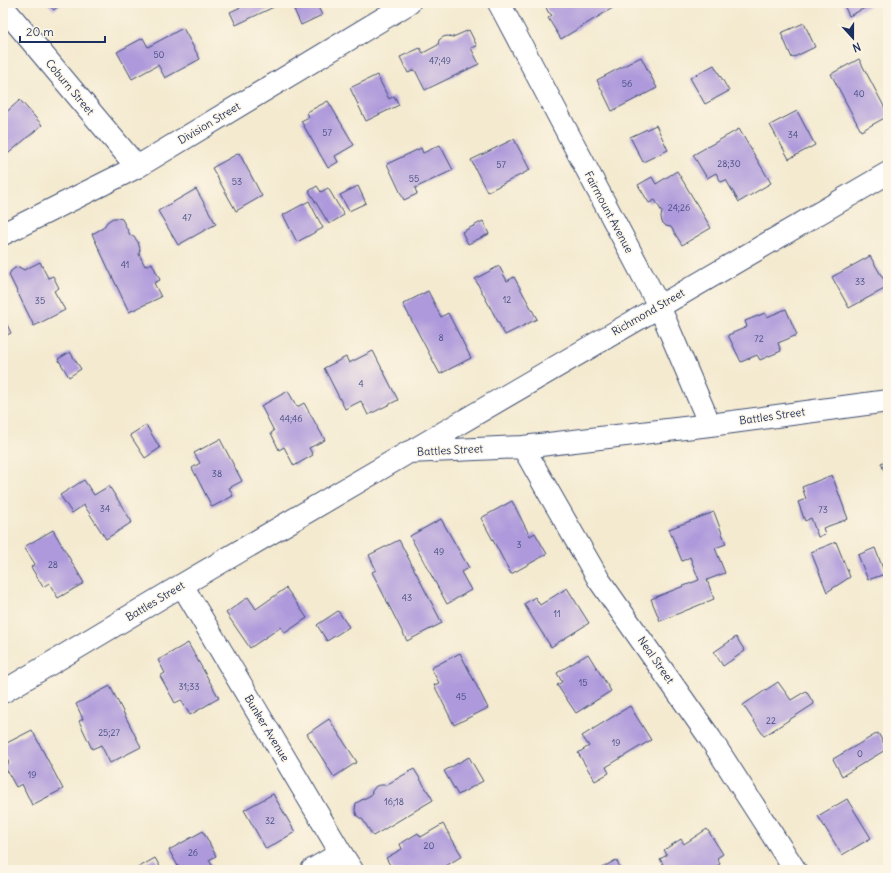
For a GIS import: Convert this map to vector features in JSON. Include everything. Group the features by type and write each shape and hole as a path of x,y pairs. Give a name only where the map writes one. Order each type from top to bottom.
{"street":[{"name":"Division Street","path":"3,234 137,166 409,3"},
{"name":"Fairmount Avenue","path":"499,3 659,306 710,425"},
{"name":"Coburn Street","path":"3,7 137,166"},
{"name":"Richmond Street","path":"409,452 888,173"},
{"name":"Battles Street","path":"3,692 409,452 523,447 710,425 888,401"},
{"name":"Neal Street","path":"523,447 599,580 710,738 794,870"},
{"name":"Bunker Avenue","path":"182,585 346,862"},
{"path":"312,870 346,862"}],"building":[{"path":"47,3 62,3 54,10"},
{"path":"241,3 282,3 236,25 230,12 243,6"},
{"path":"291,3 316,3 322,15 301,25"},
{"path":"547,3 621,3 561,39 548,18 552,15 548,12 546,7"},
{"path":"843,3 875,3 849,16"},
{"path":"804,23 815,47 792,58 781,33"},
{"path":"183,28 200,59 165,78 158,65 132,79 117,52 143,38 148,47"},
{"path":"469,30 477,46 471,48 479,64 425,90 415,70 408,73 400,57 420,48 423,53 438,45 439,40 443,37 453,37"},
{"path":"641,57 657,88 612,111 597,80"},
{"path":"859,59 888,114 888,116 861,131 831,74"},
{"path":"714,65 729,91 705,104 690,78"},
{"path":"377,75 389,99 394,96 399,105 366,121 350,88"},
{"path":"20,100 42,125 3,158 3,115"},
{"path":"328,101 354,145 335,156 338,162 328,168 301,121 309,117 307,112"},
{"path":"797,111 815,145 789,159 770,125"},
{"path":"656,125 668,150 643,162 630,137"},
{"path":"739,129 771,183 739,202 726,180 721,182 716,173 707,178 693,155"},
{"path":"514,139 530,170 487,192 471,160"},
{"path":"440,145 453,170 415,188 417,194 404,200 387,164 421,148 423,153"},
{"path":"239,153 262,196 236,211 212,168"},
{"path":"677,171 711,228 682,245 671,227 666,226 662,222 662,212 655,200 649,203 638,185 652,177 656,184"},
{"path":"317,186 321,192 328,188 344,215 329,224 309,191"},
{"path":"358,186 366,203 349,211 340,195"},
{"path":"196,189 216,224 178,245 158,211"},
{"path":"309,201 323,228 297,242 283,215"},
{"path":"113,218 122,219 130,235 138,242 140,249 139,254 145,266 152,263 160,280 154,283 161,297 129,312 92,234 103,228 107,222"},
{"path":"483,221 489,234 468,244 462,232"},
{"path":"870,256 888,287 849,308 832,277"},
{"path":"40,262 48,278 53,276 59,288 54,291 65,310 34,326 9,275 15,268 19,267 24,270"},
{"path":"499,266 507,281 514,277 537,319 505,335 475,279"},
{"path":"428,291 441,317 448,313 471,358 440,374 403,304"},
{"path":"786,309 797,335 778,343 781,351 760,360 757,355 741,362 728,335 747,327 745,321 765,313 767,317"},
{"path":"3,316 11,333 3,337"},
{"path":"373,351 398,400 368,415 361,401 345,409 324,368 346,357 349,363"},
{"path":"70,352 81,369 69,377 58,359"},
{"path":"288,391 297,407 304,403 325,440 309,448 313,455 294,466 284,447 279,450 271,433 274,431 261,406"},
{"path":"146,425 160,448 145,458 130,435"},
{"path":"220,439 242,481 229,488 233,496 212,507 192,468 200,463 194,453"},
{"path":"888,460 888,481 881,463"},
{"path":"832,475 848,519 823,528 825,534 818,537 811,518 805,521 798,502 806,499 802,487"},
{"path":"84,480 94,495 109,486 132,522 106,539 84,505 72,513 60,495"},
{"path":"512,501 530,536 535,533 547,554 511,574 481,518"},
{"path":"714,512 726,544 715,548 725,573 707,580 714,599 660,621 651,599 699,580 690,557 682,561 669,529"},
{"path":"441,519 469,568 461,572 471,590 447,604 410,536"},
{"path":"53,530 84,583 58,598 49,583 43,587 31,567 35,564 24,547"},
{"path":"399,540 442,623 407,641 372,572 376,570 369,555"},
{"path":"836,542 850,577 827,592 811,552"},
{"path":"875,548 885,574 868,580 858,555"},
{"path":"286,588 307,618 285,633 281,627 250,648 226,613 248,597 256,609"},
{"path":"567,588 589,623 551,647 524,604 535,597 540,605"},
{"path":"338,611 349,627 327,641 317,625"},
{"path":"736,637 745,651 723,666 714,652"},
{"path":"188,643 219,698 190,715 181,700 175,703 160,676 165,673 158,660"},
{"path":"460,653 488,708 454,725 434,685 439,683 431,668"},
{"path":"588,654 611,691 576,713 557,685 562,682 557,673"},
{"path":"778,682 791,700 806,691 814,704 764,736 743,705"},
{"path":"110,686 141,747 110,763 101,745 92,749 79,721 83,719 76,704"},
{"path":"630,706 651,740 606,767 609,773 595,781 578,753 589,746 582,736"},
{"path":"329,719 357,762 334,777 307,734"},
{"path":"32,730 63,789 32,805 22,784 16,787 4,765 9,763 3,751 3,745"},
{"path":"878,733 887,749 842,776 833,759"},
{"path":"469,757 483,781 458,795 444,771"},
{"path":"414,769 433,800 373,836 363,820 357,816 355,810 356,803 371,795 376,786 386,785"},
{"path":"273,794 295,832 266,849 244,810"},
{"path":"847,799 871,838 842,855 818,816"},
{"path":"443,824 462,856 439,870 393,870 386,858 402,849 400,844 418,833 421,837"},
{"path":"707,829 723,854 717,858 720,864 711,870 667,870 660,859 667,855 664,850 681,839 684,844"},
{"path":"203,831 216,856 209,860 215,870 180,870 169,850"},
{"path":"155,858 162,870 134,870"},
{"path":"616,860 622,870 598,870"}]}
